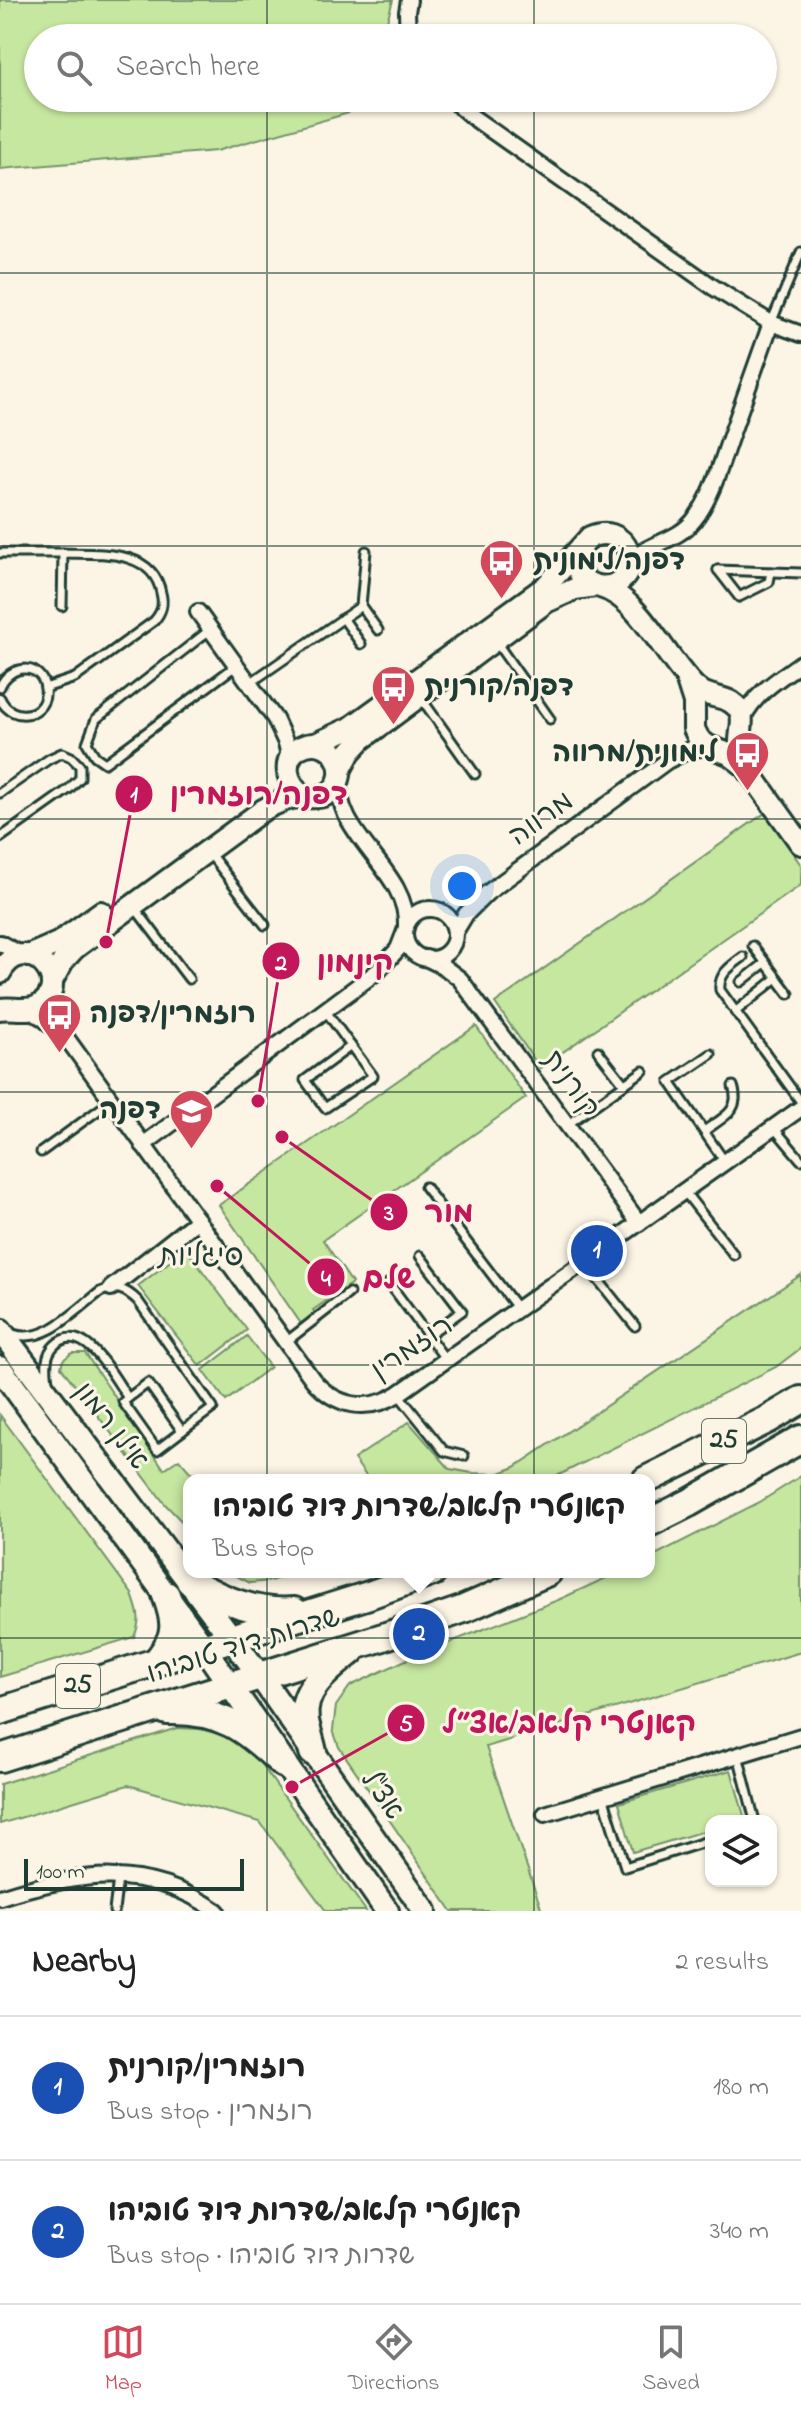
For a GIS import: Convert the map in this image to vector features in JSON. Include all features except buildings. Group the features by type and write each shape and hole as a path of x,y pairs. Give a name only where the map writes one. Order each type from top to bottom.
{"highway":[{"name":"25","path":"655,1476 801,1400"},
{"name":"25","path":"655,1520 801,1439"},
{"name":"שדרות דוד טוביהו","path":"0,1711 415,1578"},
{"name":"שדרות דוד טוביהו","path":"0,1758 464,1609 534,1578"},
{"path":"190,1581 234,1603 266,1611 325,1608"},
{"path":"157,1661 174,1634 174,1616 166,1595"},
{"path":"313,1752 305,1720 305,1704 312,1687 360,1644"},
{"path":"143,1712 183,1711 237,1725 283,1764"}],"main road":[{"name":"אילן רמון","path":"0,1329 183,1572"},
{"name":"אילן רמון","path":"0,1368 230,1685"},
{"name":"אילן רמון","path":"188,1578 260,1676"},
{"name":"אצ\"ל","path":"260,1676 425,1911"},
{"path":"230,1685 387,1911"}],"street":[{"path":"407,24 409,0"},
{"path":"466,112 713,287 771,323 801,334"},
{"path":"0,991 15,1009 40,1005 60,965 72,951 133,905 269,807 290,798 319,797 331,792 360,741 556,596 580,588 616,584 639,554 682,532 695,519 715,482 771,323"},
{"path":"0,972 10,960 58,943 265,794 280,780 300,748 350,728 546,586 586,539 597,534 608,534 632,544 652,547"},
{"path":"618,538 628,551 626,587 631,607"},
{"path":"579,549 576,560 585,580 617,594 631,607 701,693 735,705 742,726 740,749 746,767"},
{"path":"198,612 275,719 286,743 291,784 299,793 325,802 348,819"},
{"path":"713,748 732,744 750,705 766,688 801,663"},
{"path":"685,677 693,699 698,738 746,767 801,844"},
{"path":"694,719 706,702 766,688"},
{"path":"275,719 297,738 326,747 339,761 339,790 348,819 397,889 406,913 409,946 423,957"},
{"name":"מרווה","path":"667,761 686,740 694,719"},
{"name":"מרווה","path":"454,937 466,914 487,893 667,761 691,749 713,748"},
{"path":"378,971 400,961 442,955 454,937 447,916 412,901 397,889"},
{"name":"מרווה","path":"430,909 458,906 487,893"},
{"path":"143,1145 378,971 395,953 415,915 430,909"},
{"name":"קורנית","path":"454,937 454,960 460,979"},
{"path":"0,943 11,951 45,964 51,986"},
{"name":"קורנית","path":"423,957 460,979 639,1223"},
{"path":"0,958 0,972"},
{"name":"רוזמרין","path":"51,986 68,1040"},
{"name":"רוזמרין","path":"15,1009 43,1018 68,1040 313,1380 336,1399 363,1406 381,1403 398,1394 801,1105"},
{"path":"111,1288 198,1220"},
{"path":"545,1814 801,1736"},
{"path":"0,1897 59,1881 119,1876 157,1883 191,1895 217,1911"}],"lane":[{"path":"771,323 801,252"},
{"path":"366,551 361,606 378,630"},
{"path":"0,553 107,554 132,559 155,576 160,587 162,607 154,621 75,678 45,688"},
{"path":"62,606 63,553"},
{"path":"771,572 769,582 739,597 718,570 801,573"},
{"path":"249,683 361,606"},
{"path":"343,618 361,644"},
{"path":"211,629 96,719 87,743 95,756 105,763 237,665"},
{"path":"494,641 550,719"},
{"path":"0,687 5,676 25,669 38,675 45,688 43,702 33,712 20,715 4,712 0,698"},
{"path":"420,696 475,774"},
{"path":"0,793 62,753 80,766 80,778 69,789 0,838"},
{"path":"207,851 265,925"},
{"path":"133,905 189,979"},
{"path":"753,946 789,994"},
{"path":"743,957 725,972 720,984 724,998 801,1105"},
{"path":"741,982 765,963"},
{"path":"735,1012 777,978"},
{"path":"325,1010 373,1076 325,1108 305,1080 351,1046"},
{"path":"598,1051 624,1084"},
{"path":"711,1054 670,1082 725,1162"},
{"path":"567,1125 643,1071"},
{"path":"704,1131 734,1107 733,1086"},
{"path":"41,1152 111,1101"},
{"path":"774,1127 801,1160"},
{"path":"425,1187 518,1309"},
{"path":"684,1191 734,1255"},
{"path":"420,1256 462,1311 428,1335"},
{"path":"584,1262 635,1326"},
{"path":"389,1283 446,1360"},
{"path":"0,1329 18,1336 37,1336 47,1332 100,1292 111,1288 124,1290 138,1301 213,1408 157,1450 123,1402 148,1383 182,1431"},
{"path":"286,1342 349,1293"},
{"path":"53,1402 47,1378 48,1356 58,1342 74,1338 92,1347 128,1398"},
{"path":"398,1394 444,1451 464,1456"},
{"path":"738,1755 753,1815"},
{"path":"603,1796 625,1867 705,1842"},
{"path":"114,1911 119,1876"}],"green space":[{"path":"0,0 393,0 386,24 24,24 24,112 352,112 216,151 0,169"},
{"path":"765,813 801,865 801,885 540,1068 495,1003"},
{"path":"476,1026 526,1098 323,1240 352,1283 313,1310 318,1318 304,1328 219,1205"},
{"path":"186,1249 247,1330 200,1366 138,1286"},
{"path":"801,1275 801,1348 776,1367 561,1474 497,1474 515,1467"},
{"path":"247,1336 270,1367 226,1401 203,1370"},
{"path":"72,1353 85,1353 164,1469 179,1459 192,1474 183,1474 183,1523 165,1504 61,1367 63,1360"},
{"path":"0,1415 132,1594 138,1620 134,1637 0,1677"},
{"path":"409,1422 450,1469 497,1474 365,1474 354,1459"},
{"path":"801,1476 801,1652 486,1747 542,1911 452,1911 339,1747 333,1730 336,1706 350,1686 410,1658 606,1578 655,1578 655,1555 760,1502"},
{"path":"240,1578 280,1578 270,1581 250,1583"},
{"path":"177,1728 200,1729 234,1738 258,1760 366,1911 326,1911 260,1822 128,1785 0,1824 0,1784"},
{"path":"731,1770 744,1815 705,1815 705,1831 633,1852 619,1803"}],"place":[{"name":"דפנה/לימונית","path":"502,601"},
{"name":"דפנה/קורנית","path":"393,727"},
{"name":"לימונית/מרווה","path":"748,793"},
{"name":"דפנה/רוזמרין","path":"106,942"},
{"name":"רוזמרין/דפנה","path":"59,1054"},
{"name":"קינמון","path":"258,1101"},
{"name":"מור","path":"282,1137"},
{"name":"דפנה","path":"192,1150"},
{"name":"שלם","path":"217,1186"},
{"name":"רוזמרין/קורנית","path":"597,1251"},
{"name":"קאנטרי קלאב/שדרות דוד טוביהו","path":"419,1634"},
{"name":"קאנטרי קלאב/אצ״ל","path":"292,1787"}],"district":[{"name":"סיגליות","path":"201,1258"}]}
